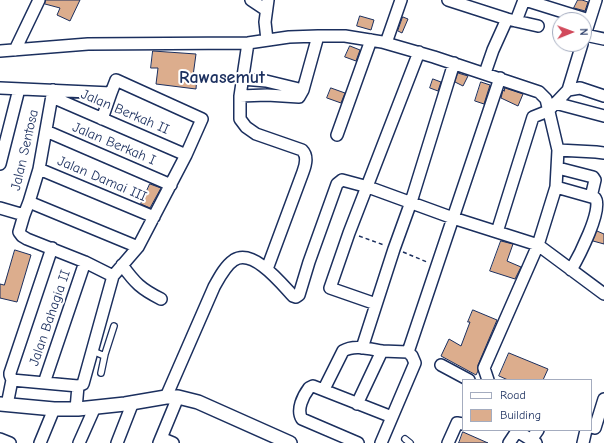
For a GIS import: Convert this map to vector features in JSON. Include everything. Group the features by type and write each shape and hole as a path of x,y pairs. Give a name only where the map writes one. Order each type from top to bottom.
{"street":[{"path":"16,50 39,0"},
{"path":"251,0 267,5 265,22 267,40"},
{"path":"386,43 401,0"},
{"path":"448,0 512,20 538,26"},
{"path":"485,73 494,50 524,0 563,12"},
{"path":"592,12 596,0"},
{"path":"0,52 88,44 248,43 318,36 345,36 386,43 418,52 539,92 552,107 558,150 556,187 538,245 484,368 488,379"},
{"path":"240,96 300,97 318,36"},
{"path":"592,39 604,39"},
{"path":"337,135 371,40"},
{"path":"248,43 240,96 240,119 246,126 262,137 302,150 306,157 303,172 267,269"},
{"path":"376,304 330,288 349,233 368,187 418,52"},
{"path":"497,232 533,117 552,107 568,90 580,52"},
{"path":"362,348 411,202 454,63"},
{"path":"408,352 500,78"},
{"path":"242,79 266,81 303,90"},
{"path":"12,380 82,386 112,276 138,247 186,155 202,119 116,80 102,119"},
{"path":"0,88 53,94 111,93"},
{"path":"568,90 580,88 604,96"},
{"path":"0,164 19,89"},
{"name":"Jalan Berkah II","path":"53,94 102,119 186,155"},
{"name":"Jalan Sentosa","path":"52,248 27,239 20,234 19,230 39,169 53,94"},
{"path":"552,107 604,116"},
{"name":"Jalan Berkah I","path":"46,131 171,185"},
{"path":"558,150 596,152 604,154"},
{"path":"558,168 593,177 595,180 591,197"},
{"name":"Jalan Damai III","path":"39,169 154,217"},
{"path":"173,443 160,440 172,397 204,307 214,287 227,267 235,259 243,257 251,258 267,269 293,296 299,296 309,262 337,184 341,180 368,187 453,218 538,245 604,294"},
{"path":"556,187 598,200 602,207 589,239 571,270"},
{"path":"29,202 138,247"},
{"path":"0,208 24,215"},
{"path":"112,276 85,262 52,248 10,373 12,380 4,404 54,409 76,409 172,397 198,402 290,443"},
{"name":"Jalan Bahagia II","path":"44,383 85,262"},
{"path":"122,264 133,280 147,292 161,299"},
{"path":"324,389 343,350 348,348 362,348 382,351 408,352 414,359 415,365 381,443"},
{"path":"357,404 382,351"},
{"path":"441,364 467,379"},
{"path":"76,409 78,386"},
{"path":"358,443 305,420 300,416 300,408 307,390 313,386 324,389 357,404 392,417"},
{"path":"592,426 604,398"},
{"path":"117,443 133,402"},
{"path":"79,443 95,407"},
{"path":"40,443 54,409"},
{"path":"448,443 457,423 462,424"},
{"path":"509,443 512,431 534,441 538,431"},
{"path":"583,443 589,431"},
{"path":"0,439 10,443"}],"lane":[{"path":"100,373 114,326"},
{"path":"92,352 102,355 106,354"}],"building":[{"path":"46,0 80,0 70,21 57,15 60,8 45,4"},
{"path":"578,0 588,2 585,11 574,8"},
{"path":"360,16 374,20 371,30 357,26"},
{"path":"403,17 408,19 402,33 398,31"},
{"path":"350,46 360,50 356,61 345,57"},
{"path":"153,51 196,54 193,76 197,76 196,89 156,84 158,68 151,68"},
{"path":"458,73 468,76 463,86 455,82"},
{"path":"433,79 441,82 438,91 430,88"},
{"path":"481,82 490,85 484,104 475,101"},
{"path":"331,88 345,93 341,103 327,98"},
{"path":"505,88 523,94 518,106 501,98"},
{"path":"150,184 161,188 150,208 141,204"},
{"path":"597,231 604,234 604,244 593,241"},
{"path":"501,241 513,244 507,261 521,267 515,279 490,271"},
{"path":"15,250 31,255 17,302 0,298 0,284 4,285"},
{"path":"473,310 497,320 478,365 476,375 441,356 449,339 461,346"},
{"path":"509,353 548,369 543,379 506,379 499,376"},
{"path":"463,432 488,443 459,443"}],"district":[{"name":"Rawasemut","path":"222,78"}]}
